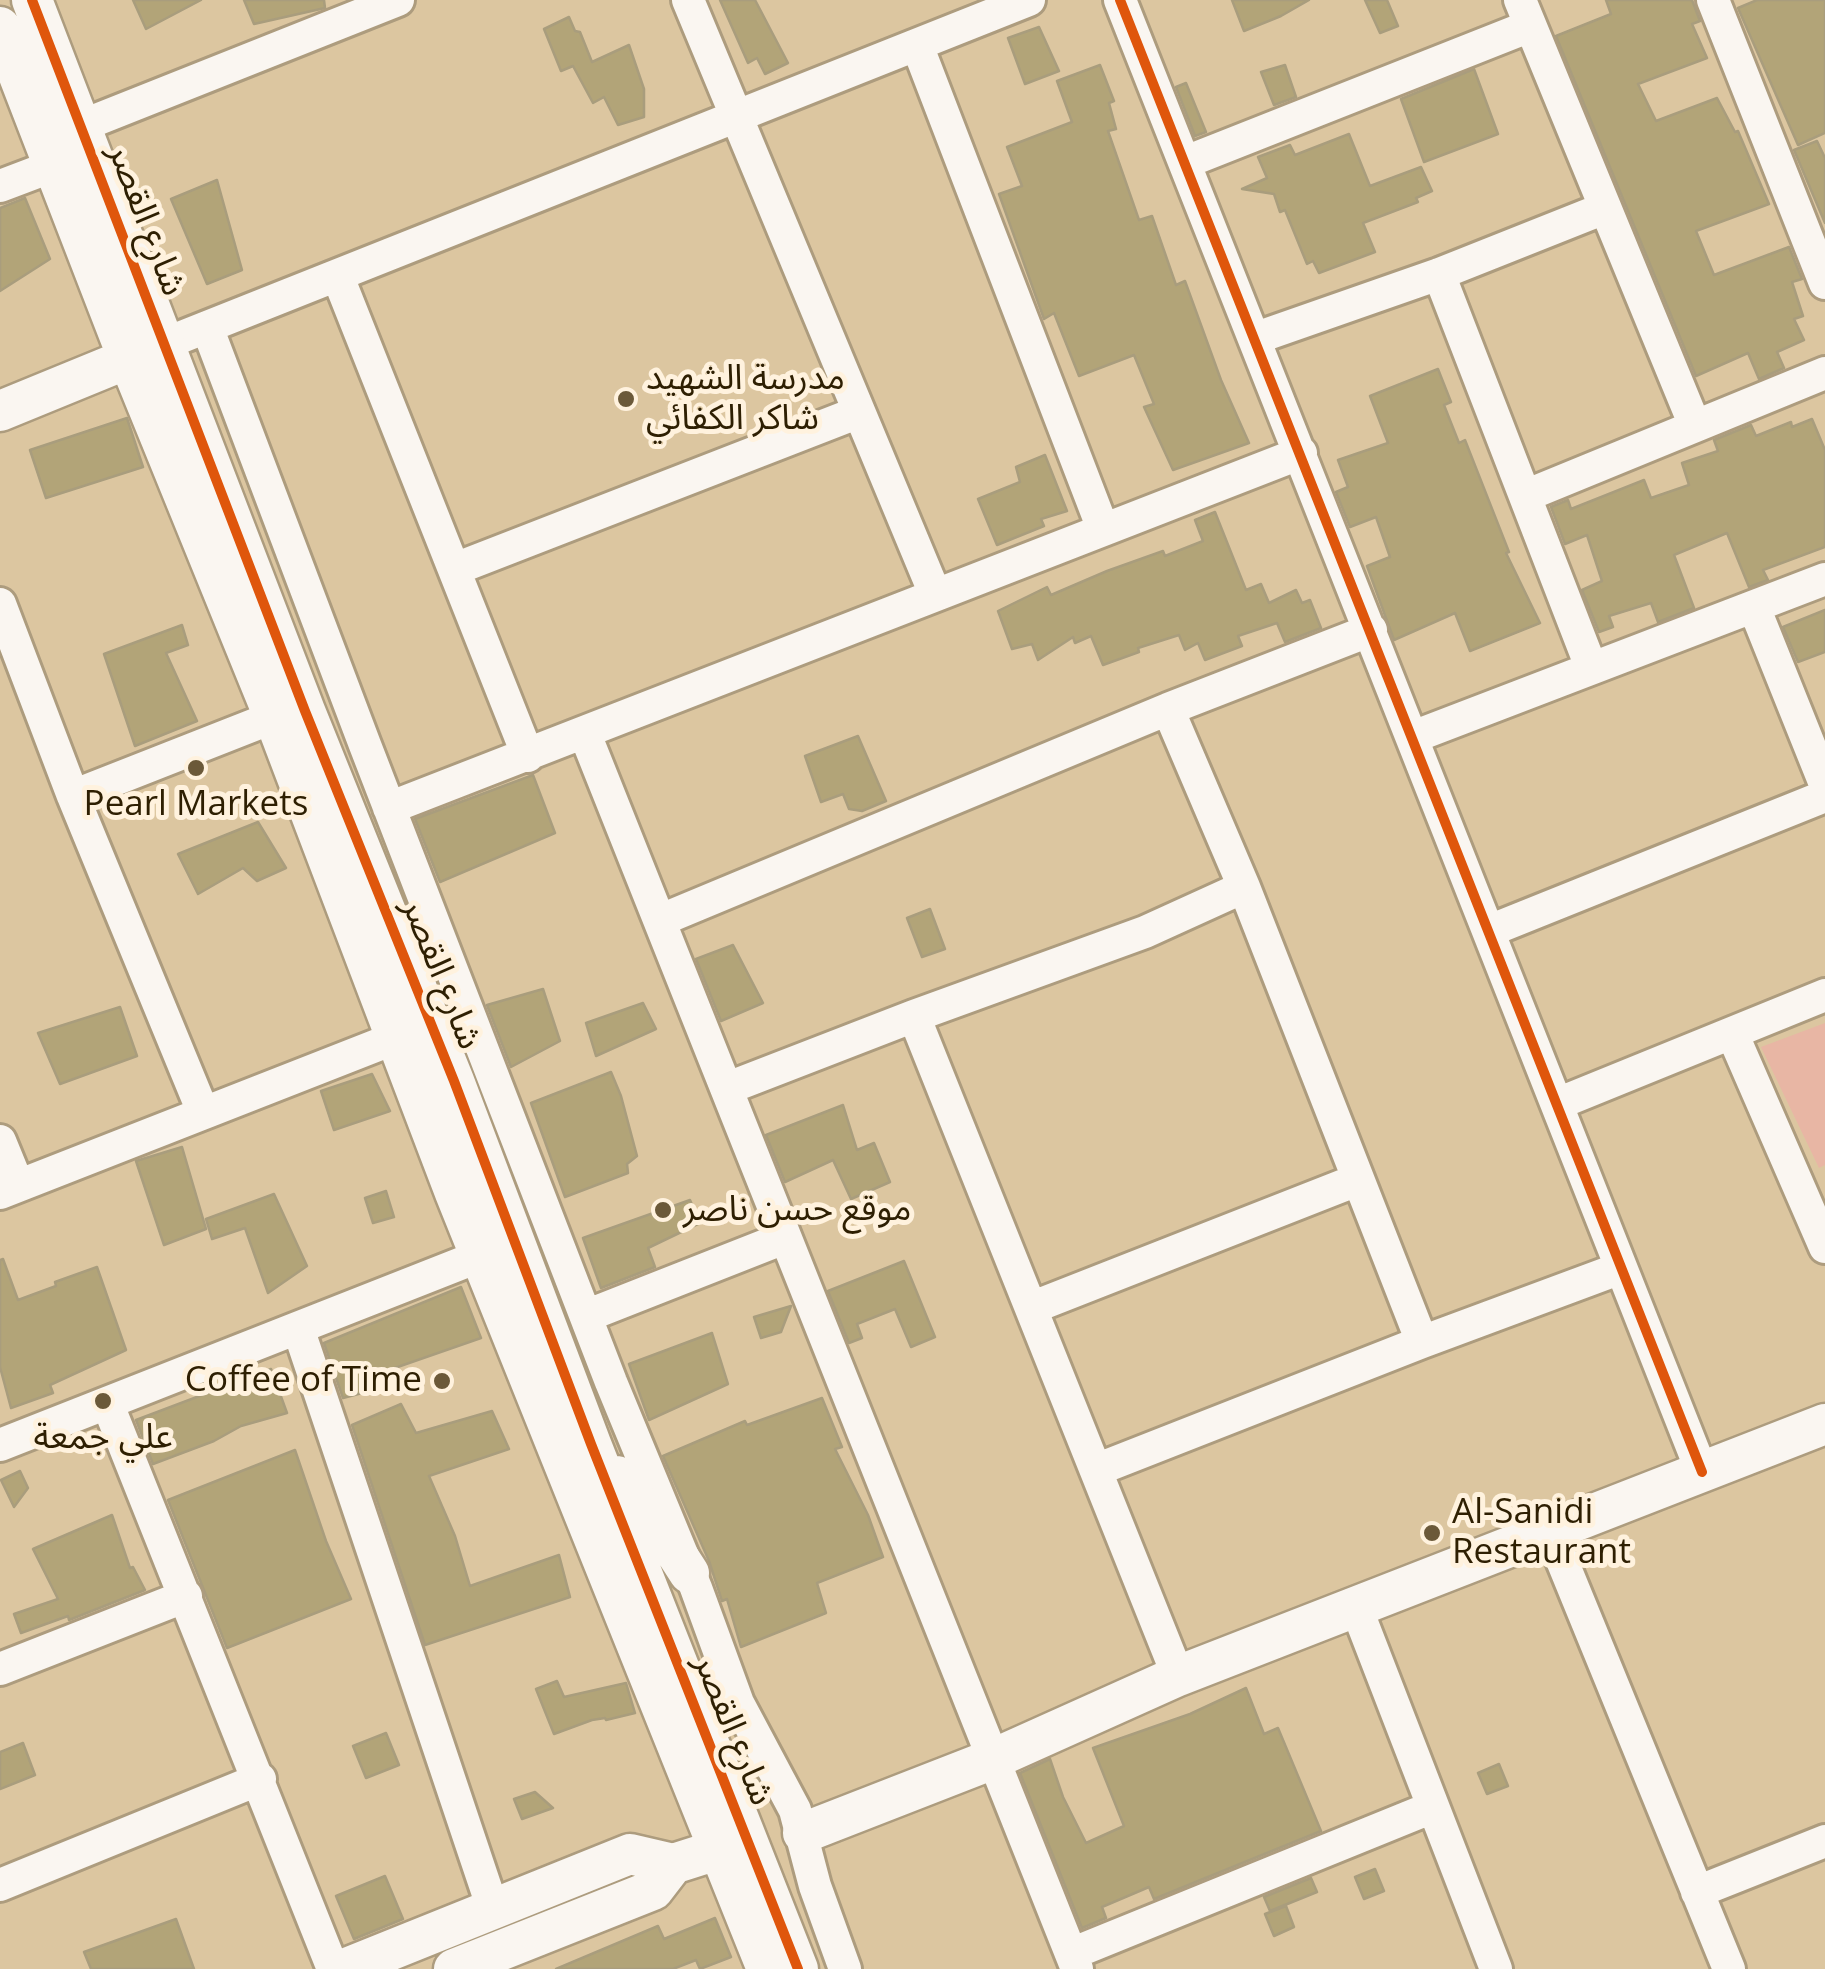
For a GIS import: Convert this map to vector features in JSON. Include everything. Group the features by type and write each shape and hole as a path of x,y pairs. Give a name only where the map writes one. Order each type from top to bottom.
{"street":[{"name":"شارع القصر","path":"32,0 80,126 146,351 274,717 398,1037 436,1088"},
{"path":"80,126 322,14 398,0"},
{"path":"688,0 935,594"},
{"path":"0,410 1029,0"},
{"path":"1120,0 1702,1472"},
{"path":"1714,0 1825,283"},
{"path":"1186,162 1525,13 1695,426"},
{"path":"0,28 53,166 146,351"},
{"path":"917,44 1103,529"},
{"path":"0,186 53,166"},
{"path":"1256,338 1439,274 1605,208"},
{"path":"1439,274 1590,667"},
{"path":"338,277 528,756"},
{"path":"206,328 738,1703 781,1781 803,1833 815,1886 845,1969"},
{"name":"شارع القصر","path":"146,351 305,711 474,1187 591,1444 798,1969"},
{"path":"1524,496 1825,373"},
{"path":"455,569 859,412"},
{"path":"389,808 1301,453"},
{"path":"1412,736 1825,580"},
{"path":"0,604 8,650 73,796 202,1112"},
{"path":"1754,607 1825,784"},
{"path":"662,920 1371,630"},
{"path":"1168,710 1244,887 1422,1342"},
{"path":"73,796 274,717"},
{"path":"585,734 1074,1961 1433,1806"},
{"path":"1489,930 1825,796"},
{"path":"728,1088 1145,932 1244,887"},
{"path":"1557,1104 1825,995"},
{"path":"914,1016 1178,1676"},
{"path":"1732,1033 1814,1190 1825,1247"},
{"path":"0,1141 9,1189 398,1037"},
{"path":"1031,1308 1358,1180"},
{"name":"شارع القصر","path":"474,1187 480,1256 767,1969"},
{"path":"586,1316 784,1238"},
{"path":"0,1445 480,1256"},
{"path":"1096,1470 1622,1268"},
{"path":"298,1328 493,1909"},
{"path":"108,1404 333,1969"},
{"path":"803,1833 992,1758 1178,1676 1825,1424"},
{"path":"591,1444 689,1573"},
{"path":"1550,1531 1729,1969"},
{"path":"0,1669 186,1596"},
{"path":"1356,1607 1496,1969"},
{"path":"0,1885 260,1780"},
{"path":"1698,1892 1825,1841"},
{"path":"344,1969 630,1854 673,1864 717,1850"},
{"path":"454,1969 653,1890 673,1864"}],"shaded area":[{"path":"1825,1023 1825,1165 1819,1168 1761,1047"}],"building":[{"path":"133,0 201,0 146,29"},
{"path":"244,0 324,0 325,8 254,24"},
{"path":"720,0 755,0 788,63 765,74 757,58 748,63"},
{"path":"1232,0 1309,0 1244,31"},
{"path":"1365,0 1387,0 1398,26 1380,33"},
{"path":"1606,0 1692,0 1700,21 1692,24 1707,58 1638,84 1656,121 1717,98 1735,132 1738,131 1769,204 1696,231 1714,275 1789,247 1802,279 1792,282 1803,316 1794,319 1804,340 1777,352 1784,368 1759,379 1748,353 1696,376 1556,36 1611,14"},
{"path":"1757,0 1825,0 1825,133 1798,145 1738,8"},
{"path":"569,17 592,62 629,45 644,89 644,117 618,125 604,97 593,103 573,66 561,71 544,29"},
{"path":"1039,27 1059,71 1025,84 1008,38"},
{"path":"1100,65 1114,101 1109,103 1116,129 1108,131 1139,220 1152,216 1176,285 1185,281 1249,443 1173,470 1144,407 1154,404 1134,355 1079,376 1054,313 1044,319 999,194 1022,186 1007,147 1072,122 1057,81"},
{"path":"1285,65 1296,97 1274,105 1261,72"},
{"path":"1474,69 1498,134 1424,162 1401,99"},
{"path":"1186,83 1206,132 1195,136 1176,87"},
{"path":"1349,134 1370,186 1421,167 1432,191 1416,198 1418,202 1363,223 1375,252 1319,273 1313,261 1307,264 1285,210 1280,212 1274,194 1242,189 1267,178 1258,157 1290,145 1295,155"},
{"path":"1817,141 1825,158 1825,223 1794,150"},
{"path":"217,180 242,270 207,284 171,199"},
{"path":"25,198 50,259 0,291 0,208"},
{"path":"1438,369 1451,402 1444,405 1459,443 1465,440 1509,552 1506,553 1540,623 1470,651 1455,613 1394,640 1367,566 1390,557 1376,517 1350,527 1336,492 1348,487 1338,460 1388,443 1370,396"},
{"path":"127,418 143,467 46,498 30,450"},
{"path":"1812,419 1825,450 1825,547 1763,570 1768,580 1749,587 1727,533 1674,555 1694,608 1658,622 1651,603 1609,616 1613,627 1599,632 1582,590 1602,581 1587,535 1565,544 1551,507 1568,500 1571,509 1644,480 1651,498 1689,485 1682,463 1718,451 1714,440 1751,425 1756,436 1791,422 1792,427"},
{"path":"1045,455 1067,511 1041,519 1044,526 997,545 978,499 1020,482 1016,467"},
{"path":"1215,512 1246,590 1261,584 1269,603 1296,590 1302,603 1310,600 1321,628 1285,642 1277,623 1238,636 1242,646 1205,660 1198,643 1185,650 1179,635 1103,665 1091,636 1075,643 1073,637 1038,660 1032,644 1012,649 998,611 1047,587 1051,595 1163,551 1165,556 1203,541 1195,520"},
{"path":"1825,610 1825,652 1798,662 1783,627"},
{"path":"182,625 188,645 166,653 197,721 135,746 104,654"},
{"path":"858,736 886,801 862,811 849,809 843,794 821,802 805,756"},
{"path":"533,775 555,833 440,882 415,819"},
{"path":"258,822 286,868 257,881 243,868 198,894 178,854"},
{"path":"930,909 945,949 922,957 907,918"},
{"path":"733,945 763,1003 721,1021 696,959"},
{"path":"543,989 560,1041 511,1067 487,1005"},
{"path":"643,1003 656,1029 596,1056 586,1023"},
{"path":"120,1007 137,1056 60,1084 38,1033"},
{"path":"611,1072 637,1156 627,1164 628,1173 565,1197 531,1103"},
{"path":"372,1074 390,1111 334,1130 321,1091"},
{"path":"843,1105 857,1150 874,1143 890,1182 851,1199 833,1160 785,1182 766,1135"},
{"path":"182,1147 206,1229 164,1245 136,1161"},
{"path":"386,1191 394,1217 373,1223 365,1198"},
{"path":"274,1194 307,1266 268,1293 245,1228 212,1239 206,1219"},
{"path":"690,1200 700,1223 648,1248 655,1267 601,1288 583,1238"},
{"path":"3,1259 18,1300 97,1267 126,1350 50,1385 53,1393 11,1408 0,1367"},
{"path":"904,1261 935,1337 911,1347 895,1309 857,1324 862,1338 849,1343 828,1291"},
{"path":"461,1287 481,1338 389,1370 393,1385 343,1398 324,1343"},
{"path":"791,1306 781,1332 761,1338 754,1317"},
{"path":"712,1333 728,1384 649,1420 629,1364"},
{"path":"271,1369 287,1413 241,1426 214,1441 153,1464 136,1420"},
{"path":"822,1398 842,1447 835,1449 868,1515 883,1557 817,1583 826,1613 741,1647 727,1599 722,1601 709,1561 663,1456 745,1421 747,1425"},
{"path":"401,1404 416,1433 492,1411 509,1449 429,1476 455,1536 470,1586 559,1555 570,1597 425,1645 352,1425"},
{"path":"295,1450 351,1599 227,1648 168,1500"},
{"path":"20,1471 28,1488 14,1507 1,1480"},
{"path":"112,1515 130,1568 133,1567 145,1590 69,1620 68,1616 21,1633 14,1614 58,1599 33,1549"},
{"path":"557,1681 564,1697 626,1683 635,1713 592,1720 554,1734 536,1689"},
{"path":"1246,1688 1264,1734 1278,1728 1321,1831 1154,1899 1149,1887 1102,1907 1106,1918 1082,1928 1020,1773 1050,1759 1063,1797 1086,1843 1124,1826 1093,1748 1190,1714"},
{"path":"386,1733 399,1765 366,1778 353,1746"},
{"path":"23,1743 35,1775 0,1789 0,1752"},
{"path":"1499,1764 1508,1786 1487,1794 1478,1773"},
{"path":"535,1792 553,1808 522,1819 514,1799"},
{"path":"1375,1869 1384,1891 1364,1899 1355,1877"},
{"path":"385,1876 403,1919 354,1939 336,1896"},
{"path":"1311,1878 1317,1892 1270,1911 1264,1897"},
{"path":"1286,1906 1294,1927 1274,1936 1265,1914"},
{"path":"715,1918 731,1957 700,1969 696,1960 673,1969 556,1969 658,1926 664,1939"},
{"path":"176,1919 194,1969 91,1969 84,1952"}],"cycle path":[{"path":"32,0 305,711 454,1081 591,1444 798,1969"},
{"path":"1120,0 1702,1472"}],"place":[{"name":"مدرسة الشهيد شاكر الكفائي","path":"626,399"},
{"name":"Pearl Markets","path":"196,768"},
{"name":"موقع حسن ناصر","path":"663,1210"},
{"name":"Coffee of Time","path":"442,1381"},
{"name":"علي جمعة","path":"103,1401"},
{"name":"Al-Sanidi Restaurant","path":"1432,1533"}]}
